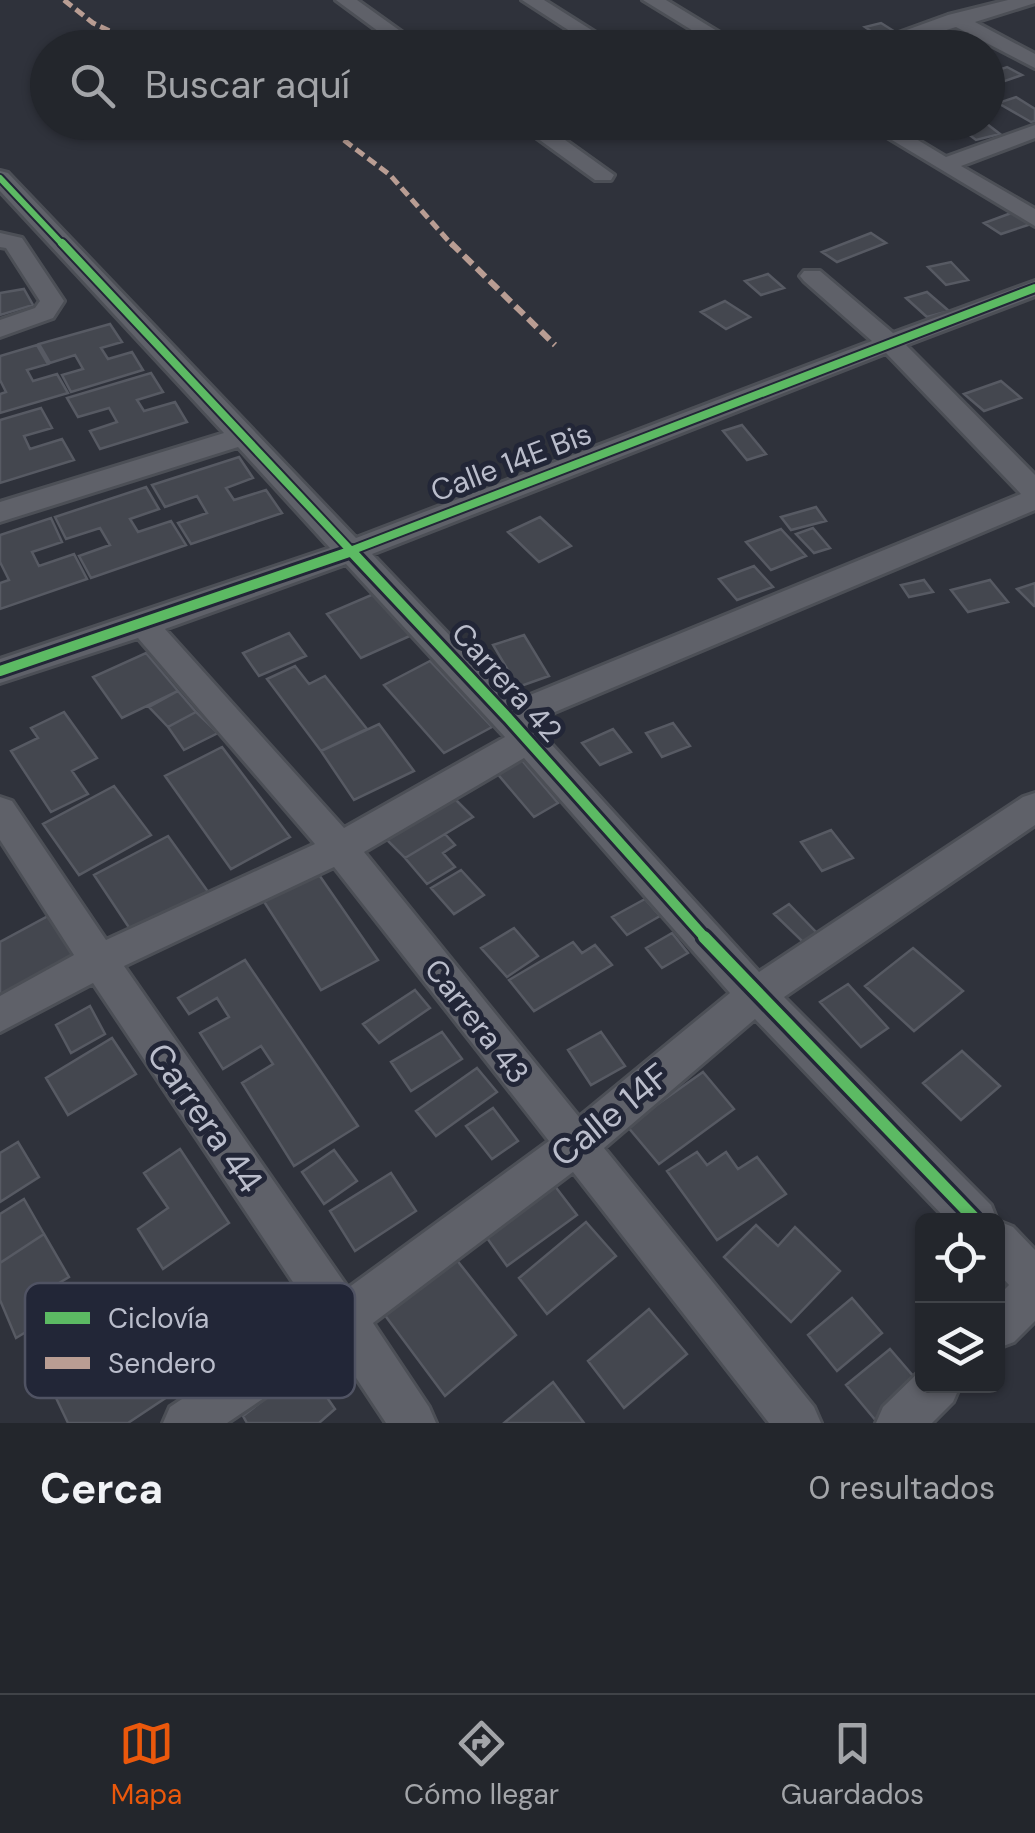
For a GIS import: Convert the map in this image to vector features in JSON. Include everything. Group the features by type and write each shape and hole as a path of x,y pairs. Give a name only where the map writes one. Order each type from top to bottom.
{"street":[{"path":"350,3 376,0"},
{"path":"530,0 581,30"},
{"path":"660,4 696,0"},
{"path":"923,30 1028,0"},
{"path":"350,3 389,30"},
{"path":"660,4 700,30"},
{"path":"955,20 974,30"},
{"path":"1005,46 1035,62"},
{"path":"944,164 1035,131"},
{"path":"551,140 603,175"},
{"path":"903,140 1035,219"},
{"name":"Carrera 42","path":"0,178 518,729 756,994 969,1213"},
{"path":"0,240 14,242 52,301 44,313 0,329"},
{"path":"33,269 74,256"},
{"path":"0,1014 96,962 340,848 518,729 1035,496 889,342 812,276"},
{"name":"Calle 14E Bis","path":"0,672 146,627 352,552 1035,288"},
{"path":"0,512 245,436"},
{"name":"Carrera 43","path":"146,627 340,848 798,1423"},
{"name":"Calle 14F","path":"355,1310 575,1146 756,994 1035,806"},
{"name":"Carrera 44","path":"0,811 96,962 320,1283"},
{"path":"1005,1249 1035,1280"},
{"path":"1005,1319 1035,1290"},
{"name":"Carrera 44","path":"355,1335 413,1423"},
{"path":"899,1423 930,1393"},
{"name":"Calle 14F","path":"186,1423 224,1398"}],"building":[{"path":"881,23 892,30 869,30 865,27"},
{"path":"1007,67 1022,75 1005,81"},
{"path":"1016,97 1035,109 1035,121 1005,107 1005,101"},
{"path":"1014,212 1031,224 1001,234 984,223"},
{"path":"871,233 886,243 837,262 822,252"},
{"path":"951,262 968,280 946,285 928,267"},
{"path":"768,274 784,288 761,295 745,281"},
{"path":"24,289 33,305 0,315 0,293"},
{"path":"927,292 949,311 927,317 906,298"},
{"path":"725,301 750,317 726,329 701,312"},
{"path":"110,324 122,342 101,348 108,359 132,352 143,370 71,392 62,375 83,369 75,355 50,363 39,344"},
{"path":"37,345 48,364 27,370 33,381 57,374 68,393 0,413 0,394 6,392 0,380 0,356"},
{"path":"151,373 163,392 137,400 144,411 175,402 187,422 100,449 90,431 117,422 109,408 78,417 67,398"},
{"path":"1001,381 1021,398 984,411 964,394"},
{"path":"41,408 52,428 24,436 30,449 62,439 74,460 0,483 0,420"},
{"path":"742,425 766,454 747,460 723,431"},
{"path":"239,457 253,478 226,488 234,500 266,490 282,513 191,544 178,523 207,513 197,496 165,507 152,485"},
{"path":"146,487 159,509 130,519 138,532 171,521 186,545 91,578 79,556 110,545 100,528 66,539 55,517"},
{"path":"816,507 826,521 791,530 781,517"},
{"path":"540,517 571,546 539,562 508,532"},
{"path":"51,518 62,542 32,552 39,566 74,554 87,579 0,609 0,583 9,580 0,562 0,535"},
{"path":"813,528 830,548 814,553 796,534"},
{"path":"781,529 806,556 771,570 746,542"},
{"path":"754,566 773,587 737,600 719,579"},
{"path":"924,580 933,592 909,597 901,585"},
{"path":"990,580 1008,602 968,612 951,590"},
{"path":"1035,583 1035,606 1034,606 1017,589"},
{"path":"376,593 412,635 361,658 327,614"},
{"path":"289,633 306,656 259,676 243,653"},
{"path":"524,635 549,676 518,687 493,645"},
{"path":"146,653 178,691 122,718 93,677"},
{"path":"430,661 492,727 444,753 384,685"},
{"path":"295,666 309,684 325,676 367,729 321,751 267,679"},
{"path":"178,691 196,712 168,727 149,707"},
{"path":"64,712 97,758 72,771 88,794 51,812 11,751 38,738 31,728"},
{"path":"196,712 218,733 184,750 168,727"},
{"path":"673,723 690,746 662,757 646,733"},
{"path":"379,724 414,771 354,800 321,751"},
{"path":"613,729 631,752 600,765 582,743"},
{"path":"222,747 290,837 231,869 165,776"},
{"path":"520,758 558,803 534,817 495,771"},
{"path":"114,786 151,835 79,875 43,824"},
{"path":"449,793 473,817 405,858 381,834"},
{"path":"831,830 853,858 822,871 801,842"},
{"path":"445,834 455,845 443,853 455,867 427,884 405,858"},
{"path":"168,836 209,893 134,935 94,875"},
{"path":"315,869 378,960 321,990 261,897"},
{"path":"461,870 484,895 454,914 431,888"},
{"path":"645,899 660,916 627,935 612,917"},
{"path":"789,904 817,933 803,942 774,914"},
{"path":"50,915 79,958 0,1004 0,942"},
{"path":"514,928 538,956 507,977 481,948"},
{"path":"672,933 688,953 662,968 646,948"},
{"path":"573,942 582,953 595,945 612,965 534,1011 509,980"},
{"path":"913,948 963,991 914,1031 865,986"},
{"path":"245,960 358,1126 294,1166 242,1083 273,1064 261,1046 223,1069 200,1033 229,1017 217,998 189,1014 178,998"},
{"path":"848,984 888,1028 861,1047 820,1002"},
{"path":"415,990 430,1008 379,1043 363,1024"},
{"path":"90,1006 105,1034 71,1053 56,1025"},
{"path":"442,1032 462,1059 411,1091 391,1062"},
{"path":"601,1032 625,1066 591,1085 568,1050"},
{"path":"112,1038 136,1074 68,1115 46,1078"},
{"path":"962,1051 1000,1086 961,1120 923,1083"},
{"path":"477,1068 497,1092 436,1136 416,1111"},
{"path":"703,1072 734,1109 659,1164 627,1126"},
{"path":"493,1108 518,1141 492,1159 466,1126"},
{"path":"18,1142 39,1177 0,1202 0,1153"},
{"path":"180,1149 229,1223 163,1269 138,1229 168,1208 144,1173"},
{"path":"334,1150 357,1181 324,1204 302,1172"},
{"path":"697,1152 707,1165 726,1152 738,1169 757,1157 786,1194 717,1240 667,1171"},
{"path":"391,1173 416,1211 355,1251 330,1211"},
{"path":"551,1181 577,1215 507,1266 482,1231"},
{"path":"24,1199 44,1234 0,1263 0,1214"},
{"path":"586,1222 616,1256 547,1314 519,1278"},
{"path":"756,1225 778,1246 795,1227 840,1271 791,1322 724,1257"},
{"path":"44,1234 69,1277 59,1283 25,1283 25,1333 16,1338 0,1300 0,1263"},
{"path":"452,1254 516,1335 445,1396 381,1310"},
{"path":"852,1298 882,1333 837,1371 808,1335"},
{"path":"649,1309 687,1354 624,1408 588,1361"},
{"path":"890,1349 915,1378 915,1388 877,1422 846,1385"},
{"path":"553,1382 584,1423 504,1423"},
{"path":"56,1398 166,1398 128,1423 68,1423"},
{"path":"266,1398 327,1398 335,1409 319,1423 247,1423 243,1416"}],"marked path":[{"path":"64,0 108,30"},
{"path":"344,140 390,175 454,247 555,345"}],"cycle path":[{"path":"0,178 508,718 756,995 969,1213"},
{"path":"0,671 262,584 1035,288"}]}
